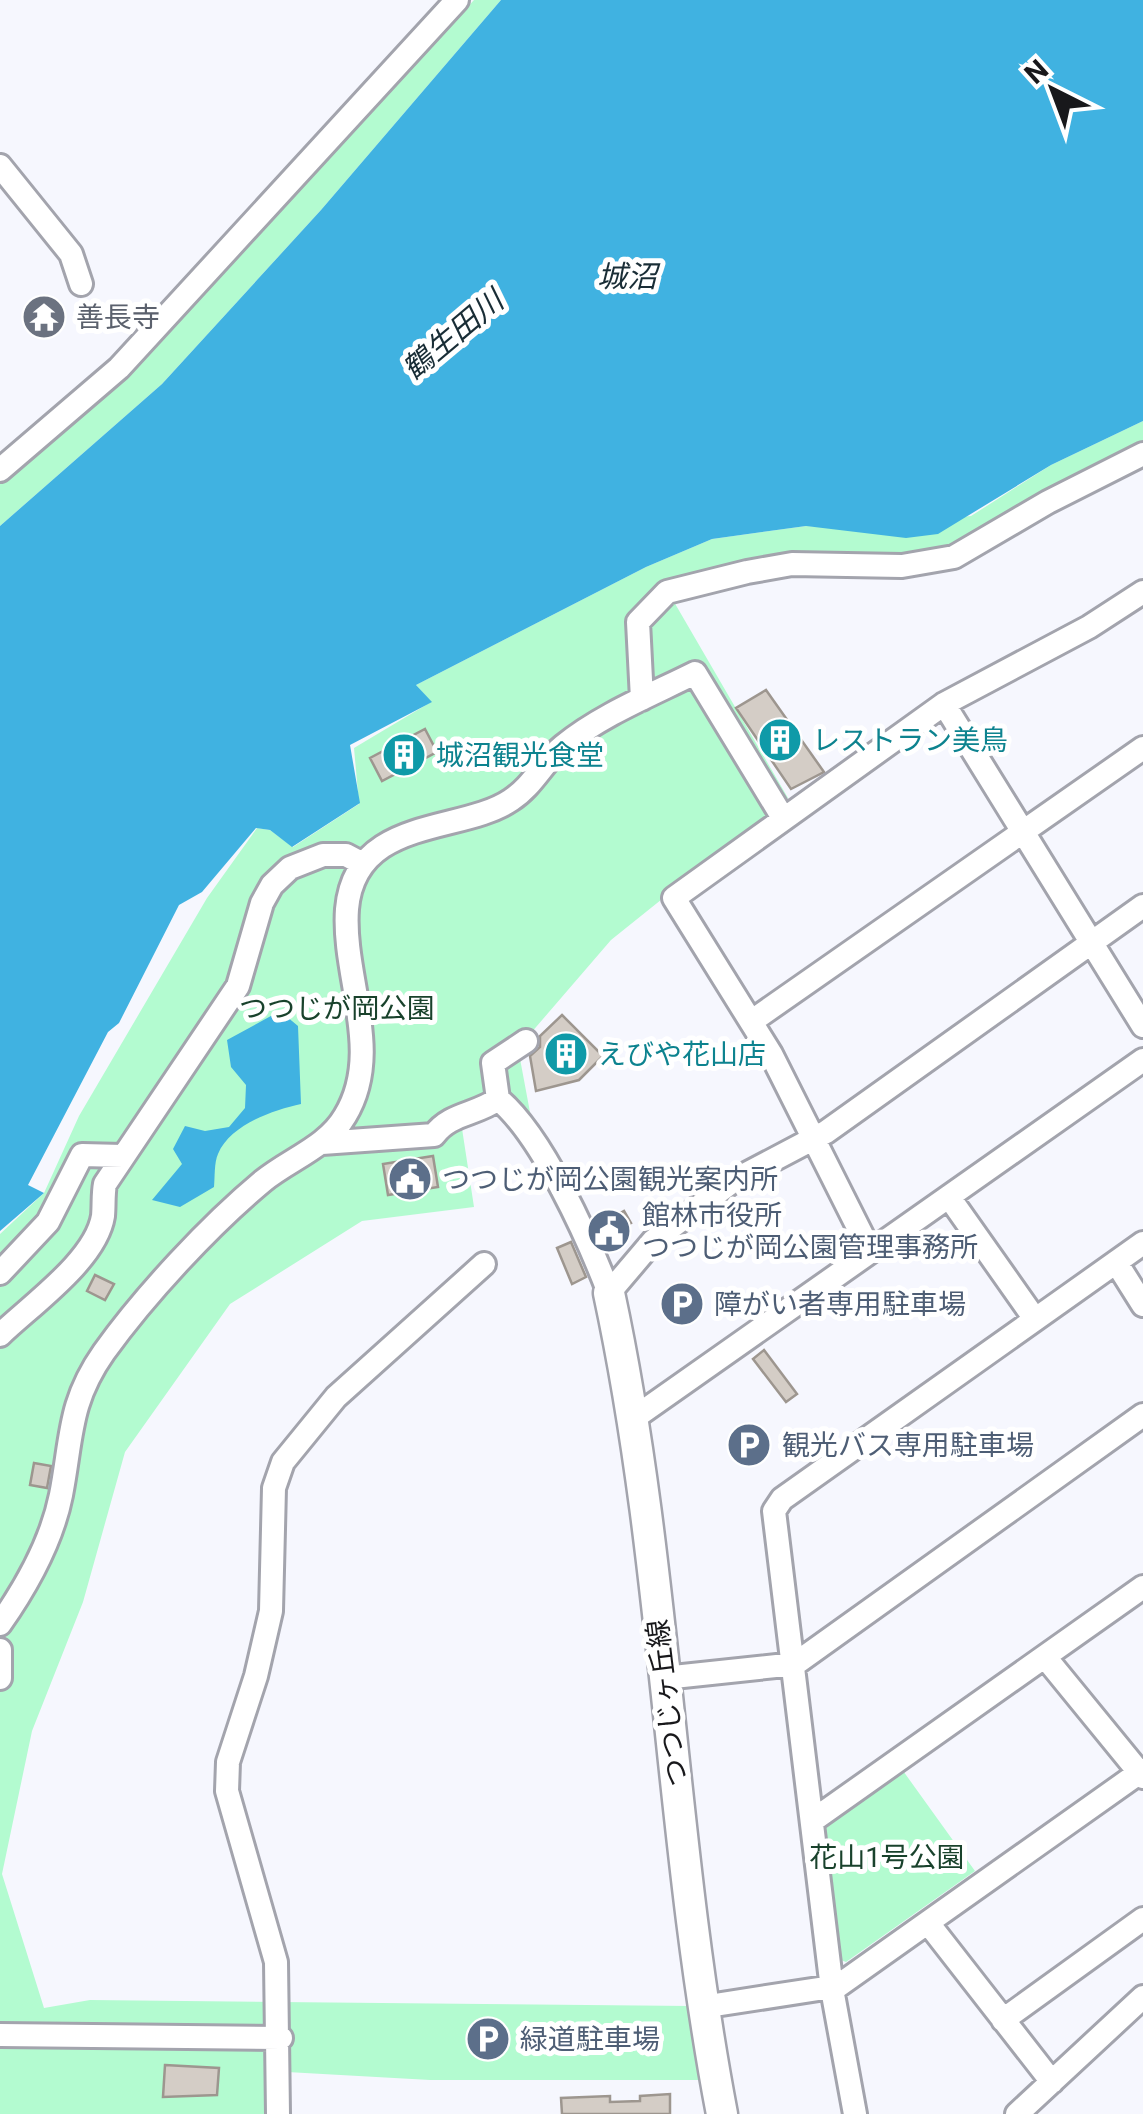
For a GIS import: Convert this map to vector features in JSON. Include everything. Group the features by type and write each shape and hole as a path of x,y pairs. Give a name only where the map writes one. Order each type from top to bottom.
{"main road":[{"name":"つつじヶ丘線","path":"609,1292 634,1418 702,2006 722,2114"}],"street":[{"path":"0,470 119,368 457,0"},
{"path":"0,166 70,254 80,284"},
{"path":"642,699 638,622 667,592 792,564 902,566 954,558 1048,502 1143,454"},
{"path":"870,1250 752,1021 674,898 944,704 1089,627 1143,592"},
{"path":"0,1624 16,1602 54,1519 75,1409 101,1357 137,1308 242,1201 263,1181 322,1142 344,1119 360,1079 361,1040 348,909 363,864 412,832 501,806 524,790 550,758 577,736 695,673 783,818"},
{"path":"944,704 1143,1026"},
{"path":"752,1021 1143,748"},
{"path":"0,1335 54,1286 91,1243 103,1217 105,1184 235,1009 262,903 281,876 323,855 346,855 363,864"},
{"path":"526,1042 493,1062 498,1098 516,1114 544,1162 590,1243 609,1292 653,1241 733,1181 812,1141 1143,906"},
{"path":"634,1418 1143,1060"},
{"path":"322,1142 434,1135 445,1120 484,1109 498,1098"},
{"path":"0,1274 48,1222 82,1155 123,1156"},
{"path":"948,1197 1035,1319"},
{"path":"855,2114 832,1989 774,1511 782,1500 1143,1243"},
{"path":"1116,1262 1143,1305"},
{"path":"278,2114 281,2038 276,1962 227,1791 228,1762 256,1676 271,1611 274,1488 283,1462 336,1397 484,1264"},
{"path":"664,1678 795,1664 1143,1415"},
{"path":"812,1821 1143,1587"},
{"path":"0,1650 0,1678"},
{"path":"702,2006 832,1989 1142,1774 1045,1656"},
{"path":"1002,2020 1143,1920"},
{"path":"928,1923 1052,2082"},
{"path":"1017,2114 1143,1997"},
{"path":"0,2035 281,2038"}],"green space":[{"path":"474,0 501,0 321,210 162,384 0,526 0,481 104,398"},
{"name":"つつじが岡公園","path":"1143,421 1143,447 939,555 835,555 670,595 788,798 611,940 518,1048 532,1123 502,1112 461,1122 474,1207 362,1221 230,1304 125,1452 83,1602 32,1731 2,1874 44,2008 90,2000 691,2006 699,2080 430,2080 287,2072 273,2114 0,2114 0,1234 44,1193 79,1116 207,898 257,828 270,830 293,847 359,804 354,748 431,702 416,685 646,567 712,539 806,526 850,528 971,516 1051,465"},
{"name":"花山1号公園","path":"901,1768 975,1871 846,1962 836,1958 821,1831 825,1822"}],"water":[{"name":"城沼","path":"501,0 1143,0 1143,421 1051,465 938,534 906,538 806,526 712,539 646,567 416,685 432,702 350,745 360,803 292,847 270,830 256,828 202,892 179,905 119,1023 108,1032 28,1185 44,1193 0,1231 0,526 162,384 321,210"},
{"path":"280,1011 298,1026 301,1104 266,1115 232,1135 217,1158 214,1187 180,1207 152,1200 182,1164 173,1149 185,1126 205,1131 229,1127 245,1108 246,1085 231,1067 227,1040"}],"building":[{"name":"レストラン美鳥","path":"766,690 824,772 791,789 736,708"},
{"name":"城沼観光食堂","path":"425,729 437,752 382,781 370,758"},
{"name":"えびや花山店","path":"562,1015 603,1056 579,1080 536,1091 530,1056 540,1047 540,1036"},
{"path":"433,1156 438,1187 388,1195 383,1164"},
{"path":"624,1211 631,1223 624,1227 627,1232 604,1242 597,1226"},
{"path":"571,1242 586,1277 572,1284 557,1248"},
{"path":"95,1275 114,1284 105,1300 87,1291"},
{"path":"764,1350 797,1394 786,1402 753,1359"},
{"path":"34,1463 51,1466 47,1488 30,1485"},
{"path":"165,2065 219,2068 217,2095 163,2097"},
{"path":"670,2094 670,2114 562,2114 561,2098 610,2096 610,2102 640,2101 640,2096"}],"place":[{"name":"善長寺","path":"44,317"},
{"name":"レストラン美鳥","path":"780,740"},
{"name":"城沼観光食堂","path":"404,755"},
{"name":"えびや花山店","path":"566,1054"},
{"name":"つつじが岡公園観光案内所","path":"410,1179"},
{"name":"館林市役所 つつじが岡公園管理事務所","path":"609,1231"},
{"name":"障がい者専用駐車場","path":"682,1304"},
{"name":"観光バス専用駐車場","path":"749,1445"},
{"name":"緑道駐車場","path":"488,2039"}],"water label":[{"name":"鶴生田川","path":"453,335"}]}
